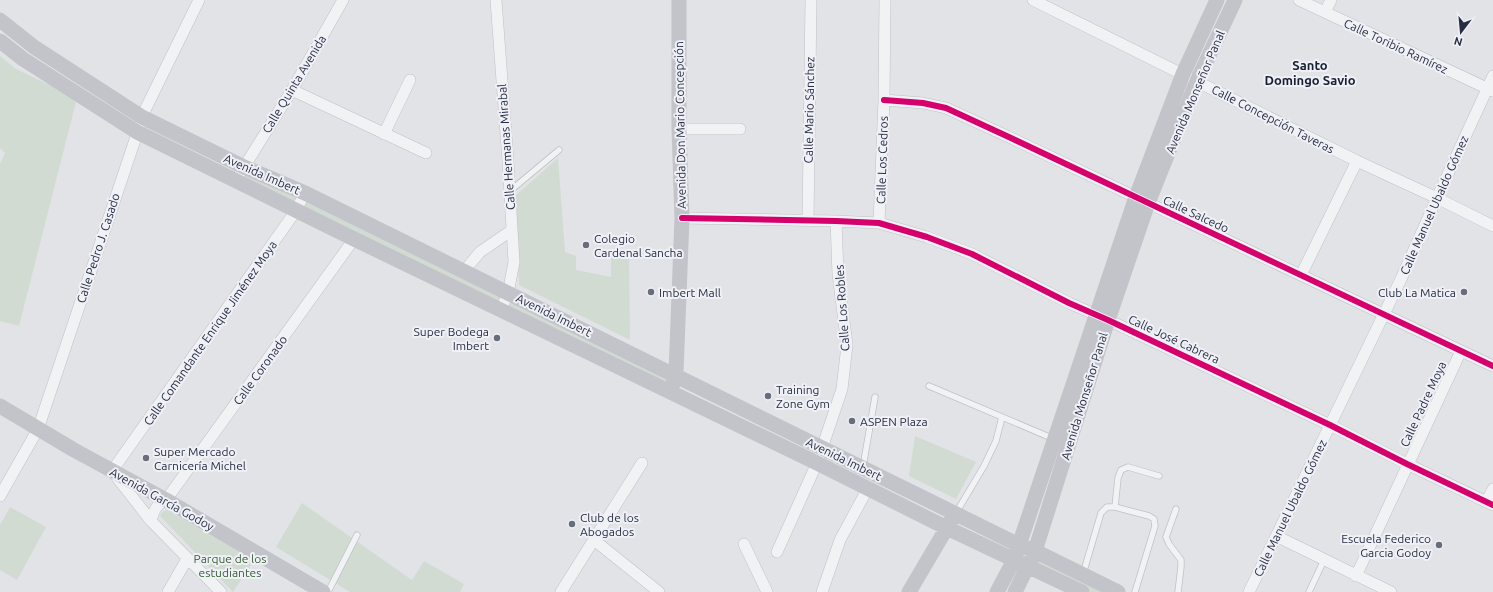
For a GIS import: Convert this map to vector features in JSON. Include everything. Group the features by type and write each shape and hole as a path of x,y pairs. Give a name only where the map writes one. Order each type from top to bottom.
{"main road":[{"name":"Avenida Don Mario Concepción","path":"670,392 676,376 682,218 679,129 679,0"},
{"name":"Avenida Monseñor Panal","path":"997,592 1014,560 1054,439 1102,317 1183,74 1217,0"},
{"name":"Avenida Monseñor Panal","path":"1142,200 1236,0"},
{"name":"Avenida Imbert","path":"0,20 34,47 142,117 244,166 306,193 1019,545 1083,574 1118,592"},
{"name":"Avenida Imbert","path":"0,40 24,59 136,132 817,463 947,528 1082,592"},
{"name":"Avenida Monseñor Panal","path":"1015,592 1035,552 1102,317"},
{"name":"Avenida García Godoy","path":"0,406 112,471 166,500 323,592"},
{"path":"909,592 956,514"}],"street":[{"name":"Calle Pedro J. Casado","path":"0,496 38,429 136,132 199,0"},
{"name":"Calle Quinta Avenida","path":"236,180 292,90 344,0"},
{"name":"Calle Hermanas Mirabal","path":"496,0 514,262 508,293 501,310"},
{"name":"Calle Mario Sánchez","path":"808,221 811,0"},
{"name":"Calle Los Cedros","path":"879,223 884,100 885,0"},
{"name":"Calle Concepción Taveras","path":"1033,0 1357,161 1493,226"},
{"name":"Calle Toribio Ramírez","path":"1299,0 1490,90"},
{"path":"1325,12 1331,0"},
{"name":"Calle Manuel Ubaldo Gómez","path":"1249,592 1401,279 1437,198 1490,90 1493,76"},
{"path":"384,134 410,80"},
{"path":"292,90 426,153"},
{"name":"Calle Salcedo","path":"884,100 923,103 946,108 1493,366"},
{"path":"679,129 740,129"},
{"path":"1301,275 1357,161"},
{"name":"Calle Comandante Enrique Jiménez Moya","path":"112,471 296,210 306,193"},
{"name":"Calle José Cabrera","path":"682,218 879,223 927,237 972,254 1069,303 1102,317 1330,425 1490,504"},
{"name":"Calle Los Robles","path":"777,552 823,448 842,389 847,345 838,274 836,221"},
{"path":"464,271 480,252 512,230"},
{"name":"Calle Coronado","path":"151,521 154,510 158,504 166,500 354,239"},
{"name":"Calle Padre Moya","path":"1356,576 1461,351"},
{"path":"561,592 642,463"},
{"path":"112,471 151,521 221,592"},
{"path":"822,592 840,540 868,488"},
{"path":"1490,504 1493,488"},
{"path":"1276,536 1391,592"},
{"path":"594,540 659,592"},
{"path":"744,544 767,592"},
{"path":"168,592 187,558"}],"lane":[{"path":"509,192 559,150"},
{"path":"929,386 1054,439"},
{"path":"863,468 876,397"},
{"path":"956,514 984,466 996,441 1002,417"},
{"path":"1114,507 1118,478 1122,470 1128,467 1159,476"},
{"path":"1083,574 1102,513 1106,507 1114,507 1149,516 1154,519 1155,526 1136,592"},
{"path":"1176,509 1166,537 1169,544 1181,560 1182,567 1178,592"},
{"path":"328,592 357,535"},
{"path":"1309,592 1324,560"}],"green space":[{"path":"0,56 16,69 77,98 19,326 0,321 0,164 5,153 0,148"},
{"path":"558,158 565,252 576,256 576,270 611,277 611,253 629,251 630,340 519,285 515,196"},
{"path":"246,172 300,195 294,203 240,179"},
{"path":"307,196 503,295 500,304 302,207"},
{"path":"512,299 671,377 667,386 507,308"},
{"path":"915,436 976,462 956,499 909,476"},
{"path":"302,503 412,580 424,561 464,584 460,592 350,592 276,547"},
{"path":"10,507 46,527 17,580 0,570 0,525"},
{"name":"Parque de los estudiantes","path":"167,510 254,560 233,592 160,516 162,512"},
{"path":"1039,558 1109,592 1091,592 1035,564"}],"cycle path":[{"path":"884,100 923,103 946,108 1493,366"},
{"path":"682,218 879,223 927,237 972,254 1069,303 1330,425 1493,505"}],"place":[{"name":"Colegio Cardenal Sancha","path":"586,245"},
{"name":"Imbert Mall","path":"651,292"},
{"name":"Club La Matica","path":"1464,292"},
{"name":"Super Bodega Imbert","path":"497,338"},
{"name":"Training Zone Gym","path":"768,396"},
{"name":"ASPEN Plaza","path":"852,421"},
{"name":"Super Mercado Carnicería Michel","path":"146,458"},
{"name":"Club de los Abogados","path":"572,524"},
{"name":"Escuela Federico Garcia Godoy","path":"1439,545"}],"district":[{"name":"Santo Domingo Savio","path":"1310,72"}]}
